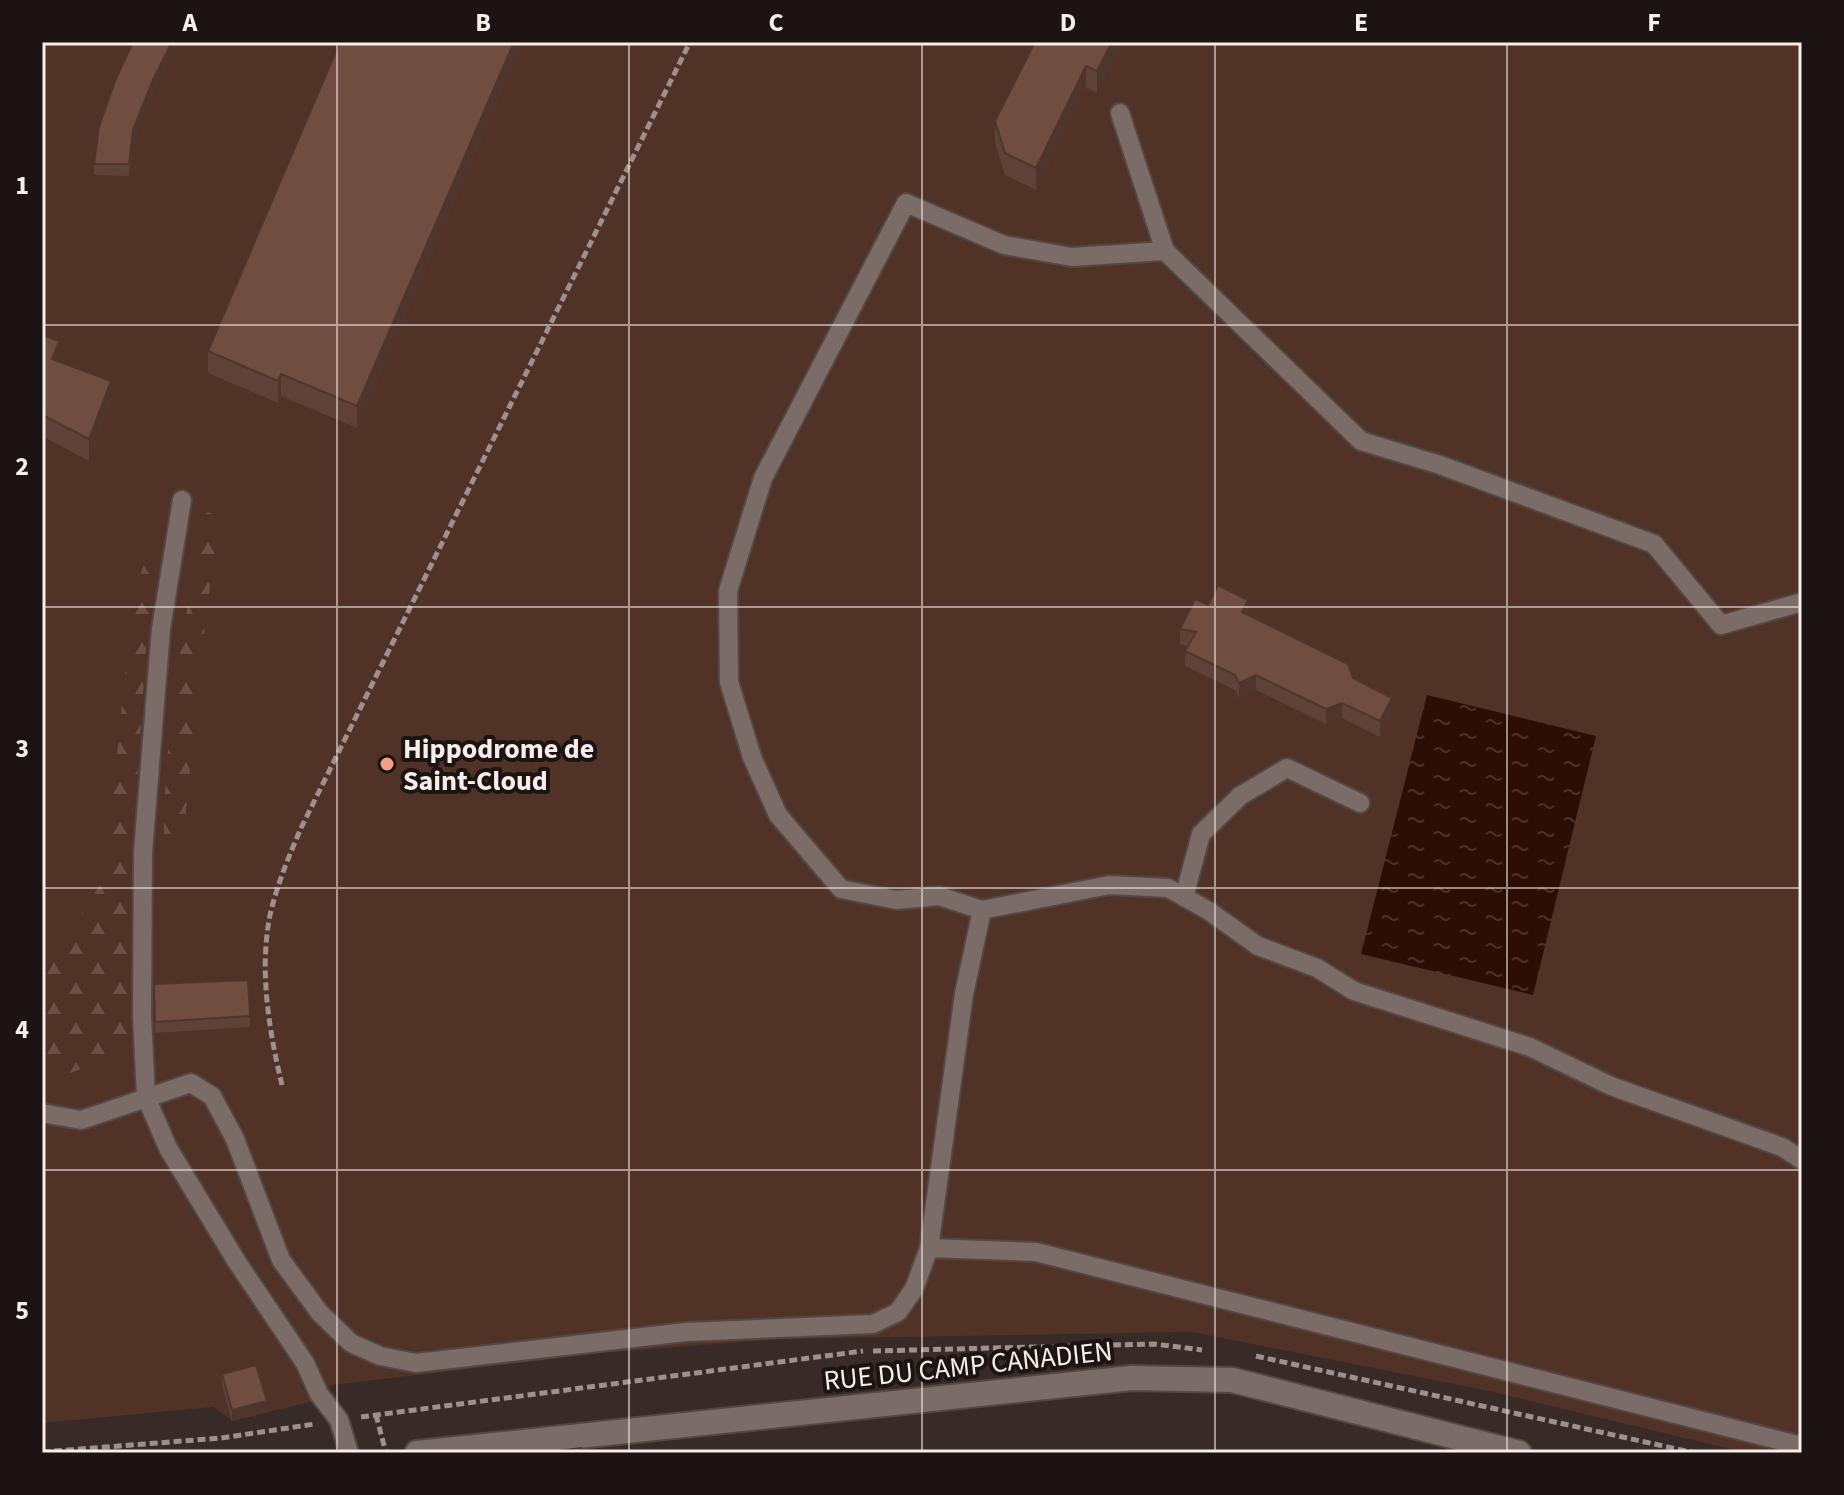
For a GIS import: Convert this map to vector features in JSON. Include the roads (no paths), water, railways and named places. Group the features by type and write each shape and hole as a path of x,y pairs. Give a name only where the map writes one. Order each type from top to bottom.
{"main road":[{"name":"RUE DU CAMP CANADIEN","path":"417,1453 1132,1378 1232,1380 1519,1453"}],"lane":[{"path":"1120,113 1165,251 1361,441 1440,465 1654,544 1721,625 1802,602"},
{"path":"1165,251 1072,257 1004,245 906,203 763,478 728,591 729,682 752,757 778,815 841,889 896,900 939,896 982,910 1109,885 1168,888 1258,946 1317,968 1354,991 1530,1047 1611,1086 1782,1147 1802,1160"},
{"path":"182,500 161,629 143,852 142,1016 146,1097 175,1160 237,1262 305,1363 319,1394 339,1420 349,1453"},
{"path":"1184,897 1201,834 1240,796 1287,768 1360,803"},
{"path":"42,1113 81,1120 191,1083 212,1096 235,1139 281,1260 320,1313 351,1343 380,1356 416,1363 686,1332 873,1324 898,1312 914,1289 929,1248 964,994 982,910"},
{"path":"929,1248 1036,1252 1802,1446"}],"water":[{"path":"1427,695 1596,736 1533,995 1361,954"}],"place":[{"name":"Hippodrome de Saint-Cloud","path":"387,764"}]}
